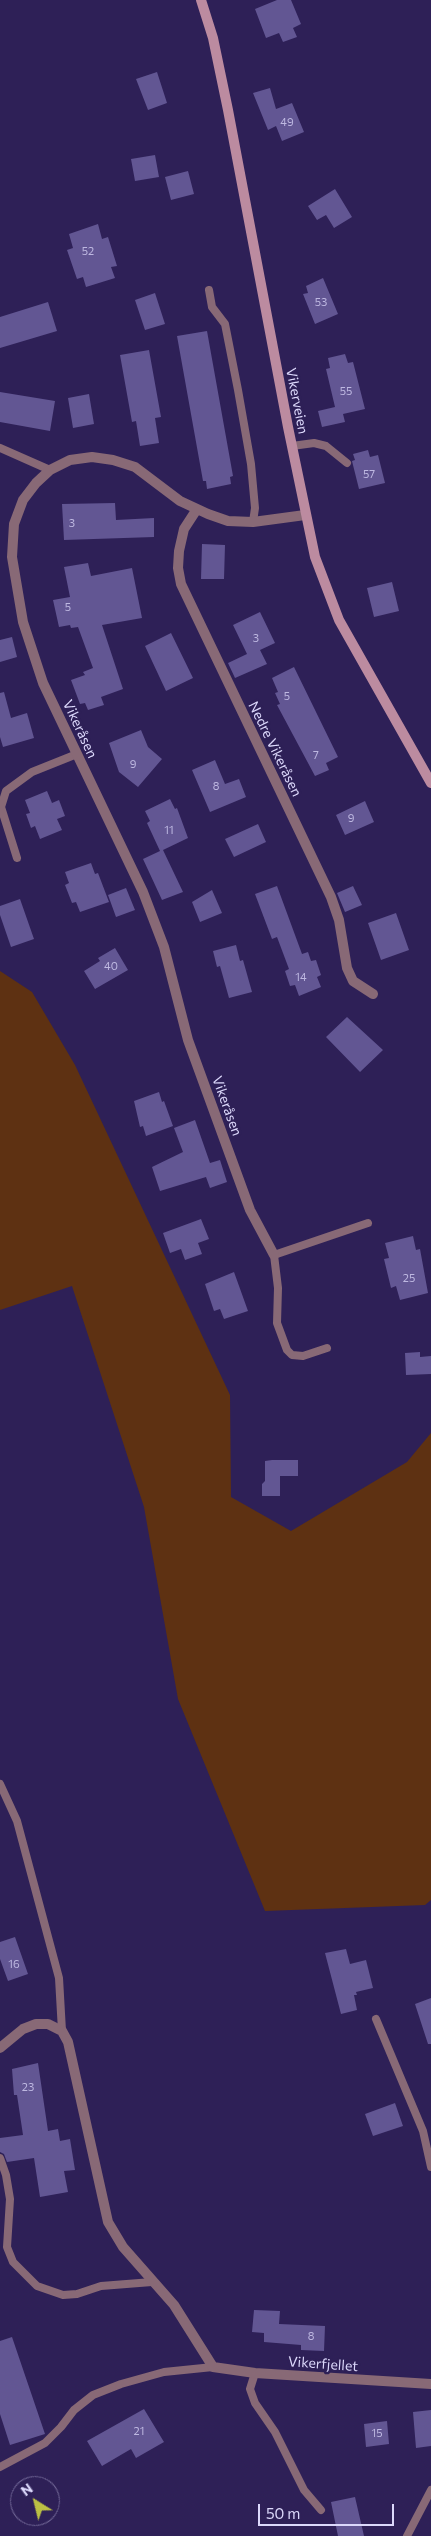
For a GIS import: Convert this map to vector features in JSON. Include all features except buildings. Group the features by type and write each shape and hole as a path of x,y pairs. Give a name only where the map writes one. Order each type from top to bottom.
{"main road":[{"name":"Vikerveien","path":"202,0 213,38 228,110 305,515 315,557 339,620 431,783"}],"street":[{"name":"Vikeråsen","path":"274,1255 250,1210 188,1040 164,947 143,892 43,683 26,630 12,557 14,524 23,500 36,482 50,470 70,460 92,457 113,460 135,467 180,501 228,521 253,522 305,515"},
{"name":"Nedre Vikeråsen","path":"197,509 184,529 179,551 178,568 181,584 331,897 339,920 347,968 353,981 373,994"},
{"path":"0,2048 22,2030 36,2024 48,2024 62,2031 68,2042 108,2222 123,2247 174,2305 213,2367"},
{"name":"Vikerfjellet","path":"213,2367 255,2373 431,2384"}],"lane":[{"path":"209,290 212,307 225,324 238,390 251,464 255,508 253,522"},
{"path":"292,446 314,443 326,446 346,464"},
{"path":"0,448 50,470"},
{"path":"17,858 1,807 6,791 32,772 77,754"},
{"path":"327,1348 303,1356 292,1355 287,1350 277,1323 278,1288 274,1255 368,1223"},
{"path":"0,1784 17,1821 60,1978 62,2031"},
{"path":"376,2019 423,2131 431,2167"},
{"path":"0,2158 6,2175 10,2198 7,2246 13,2262 37,2286 63,2295 77,2294 101,2286 152,2282"},
{"path":"0,2467 45,2443 74,2410 93,2395 121,2384 164,2372 213,2367"},
{"path":"255,2373 250,2389 255,2403 275,2432 304,2490 321,2510"},
{"path":"407,2536 431,2490"}],"shaded area":[{"path":"0,971 32,992 75,1065 230,1395 231,1497 291,1531 407,1462 431,1433 431,1900 425,1905 265,1911 178,1699 144,1507 72,1286 0,1310"}]}
